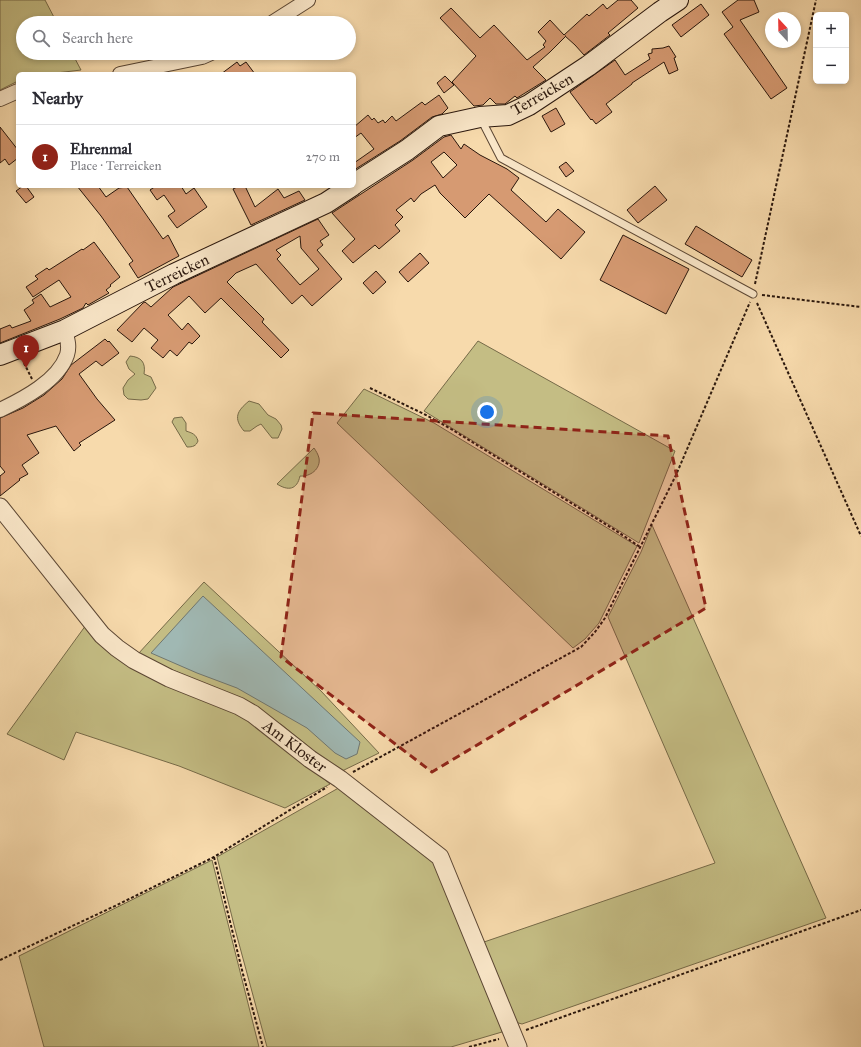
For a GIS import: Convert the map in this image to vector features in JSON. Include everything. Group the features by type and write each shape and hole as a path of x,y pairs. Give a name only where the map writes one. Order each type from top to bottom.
{"main road":[{"name":"Terreicken","path":"356,183 407,150 439,126 480,117 508,115 529,105 588,66 678,0"},
{"name":"Terreicken","path":"9,352 65,330 174,274 326,203 348,188"}],"street":[{"path":"283,16 308,0"},
{"path":"130,72 188,60"},
{"path":"0,99 16,91"},
{"path":"0,410 20,401 37,389 57,371 67,355 68,338 65,330"},
{"name":"Am Kloster","path":"0,507 102,635 117,648 134,660 169,678 239,706 253,714 310,759 340,779 440,857 516,1041"}],"lane":[{"path":"480,117 501,158 753,294"}],"path":[{"path":"0,960 118,905 214,857 340,779 581,647 595,632 605,618 676,475 753,294 816,0"},
{"path":"753,294 861,307"},
{"path":"753,294 861,536"},
{"path":"9,352 37,389"},
{"path":"370,388 426,415 451,429 640,547"},
{"path":"214,857 263,1047"},
{"path":"469,1047 516,1041 861,910"}],"highlighted area":[{"path":"313,413 668,436 706,608 432,772 281,657"}],"shaded area":[{"path":"0,0 45,0 53,16 16,16 16,60 76,60 81,70 64,72 16,72 16,82 0,90"},
{"path":"478,341 675,451 639,543 424,411"},
{"path":"130,356 142,361 144,366 144,374 151,377 156,388 148,399 128,399 124,395 123,388 128,380 135,374 129,369 126,362"},
{"path":"364,389 434,423 637,546 599,623 585,639 573,648 337,423"},
{"path":"249,401 259,404 268,415 276,419 281,425 282,429 278,438 272,438 261,424 250,431 244,431 238,422 238,415 239,411"},
{"path":"182,417 186,423 186,431 194,434 198,441 194,446 187,447 172,422 174,418"},
{"path":"314,448 318,455 319,462 317,469 314,472 300,476 297,484 292,488 285,488 277,484"},
{"path":"652,525 826,918 522,1024 515,1022 484,942 715,863 608,617 641,552"},
{"path":"204,582 321,691 379,753 340,772 282,725 246,704 138,654"},
{"path":"86,625 252,719 330,784 285,808 179,766 76,732 64,760 7,734"},
{"path":"342,786 439,864 503,1025 502,1032 451,1047 267,1047 217,857"},
{"path":"212,860 259,1047 44,1047 19,956"}],"water":[{"path":"203,596 360,742 357,754 346,759 335,753 307,728 237,688 151,653"}],"building":[{"path":"618,0 631,0 638,8 608,33 610,35 584,55 566,36 533,67 546,80 517,98 515,96 505,104 496,104 490,98 483,105 474,106 452,82 476,56 440,18 451,8 480,38 494,25 527,60 545,47 543,45 546,41 538,32 550,20 564,35 587,14 589,16 603,4 607,9"},
{"path":"738,0 754,0 759,12 740,20 787,88 771,99 724,34 733,27 722,12"},
{"path":"701,4 709,15 681,37 672,25"},
{"path":"669,46 676,57 674,58 678,70 669,74 664,62 632,83 606,104 612,112 596,124 592,119 591,120 570,92 615,60 625,75 650,59 648,54 652,53 652,49"},
{"path":"237,62 240,66 246,62 254,72 224,72"},
{"path":"445,76 454,85 444,93 437,83"},
{"path":"439,95 448,108 442,114 432,117 400,141 356,169 356,162 374,149 361,133 356,137 356,125 368,115 372,120 374,118 378,123 383,120 385,123 392,116 396,121 422,102 425,105"},
{"path":"556,108 565,124 551,132 542,116"},
{"path":"0,127 16,147 16,160 9,165 5,159 0,163"},
{"path":"451,135 461,149 464,144 480,155 507,169 519,178 511,190 546,222 558,209 585,232 561,259 489,194 465,218 440,193 435,185 421,194 414,202 411,198 396,210 403,217 395,225 400,231 379,249 375,245 353,263 342,251 355,239 332,213 413,160 444,137","holes":["444,152 457,165 443,178 431,162"]},
{"path":"566,162 574,171 566,177 559,167"},
{"path":"655,186 667,200 638,223 627,210"},
{"path":"20,188 27,188 34,197 26,203 16,191"},
{"path":"79,188 99,188 106,197 119,188 128,188 163,239 168,235 179,256 138,278 129,264 133,261 101,216"},
{"path":"153,188 182,188 186,194 194,188 207,207 177,228 168,216 175,211 164,195 157,200 150,190"},
{"path":"246,188 255,207 278,189 284,198 299,191 305,200 251,225 233,189"},
{"path":"318,219 329,235 320,241 323,245 317,250 342,279 312,306 302,295 292,304 256,264 236,273 227,282 264,319 262,322 289,350 281,358 221,298 205,313 189,296 168,315 182,330 188,323 200,336 192,344 189,342 177,356 170,350 163,358 151,348 158,340 144,328 132,342 117,330 143,303 145,302 151,307 173,287","holes":["300,236 301,248 319,269 300,285 277,259 281,255 276,250"]},
{"path":"696,226 752,260 742,277 685,244"},
{"path":"623,235 689,269 666,314 600,280"},
{"path":"94,242 120,277 106,290 109,293 88,305 86,303 83,308 60,319 0,343 0,329 10,325 12,328 31,321 24,310 34,303 32,300 41,294 50,307 71,297 59,280 33,297 26,287 38,279 35,276 47,268 49,270"},
{"path":"420,253 429,263 408,282 399,272"},
{"path":"376,271 386,282 373,294 363,283"},
{"path":"105,339 108,342 109,341 119,353 102,366 96,361 79,374 97,399 115,420 79,443 81,445 74,451 56,426 27,435 39,453 22,465 28,474 19,479 20,480 0,496 0,476 5,472 0,466 0,418 23,408 44,395 62,379 71,365"}],"place":[{"name":"Ehrenmal","path":"26,368"}]}
